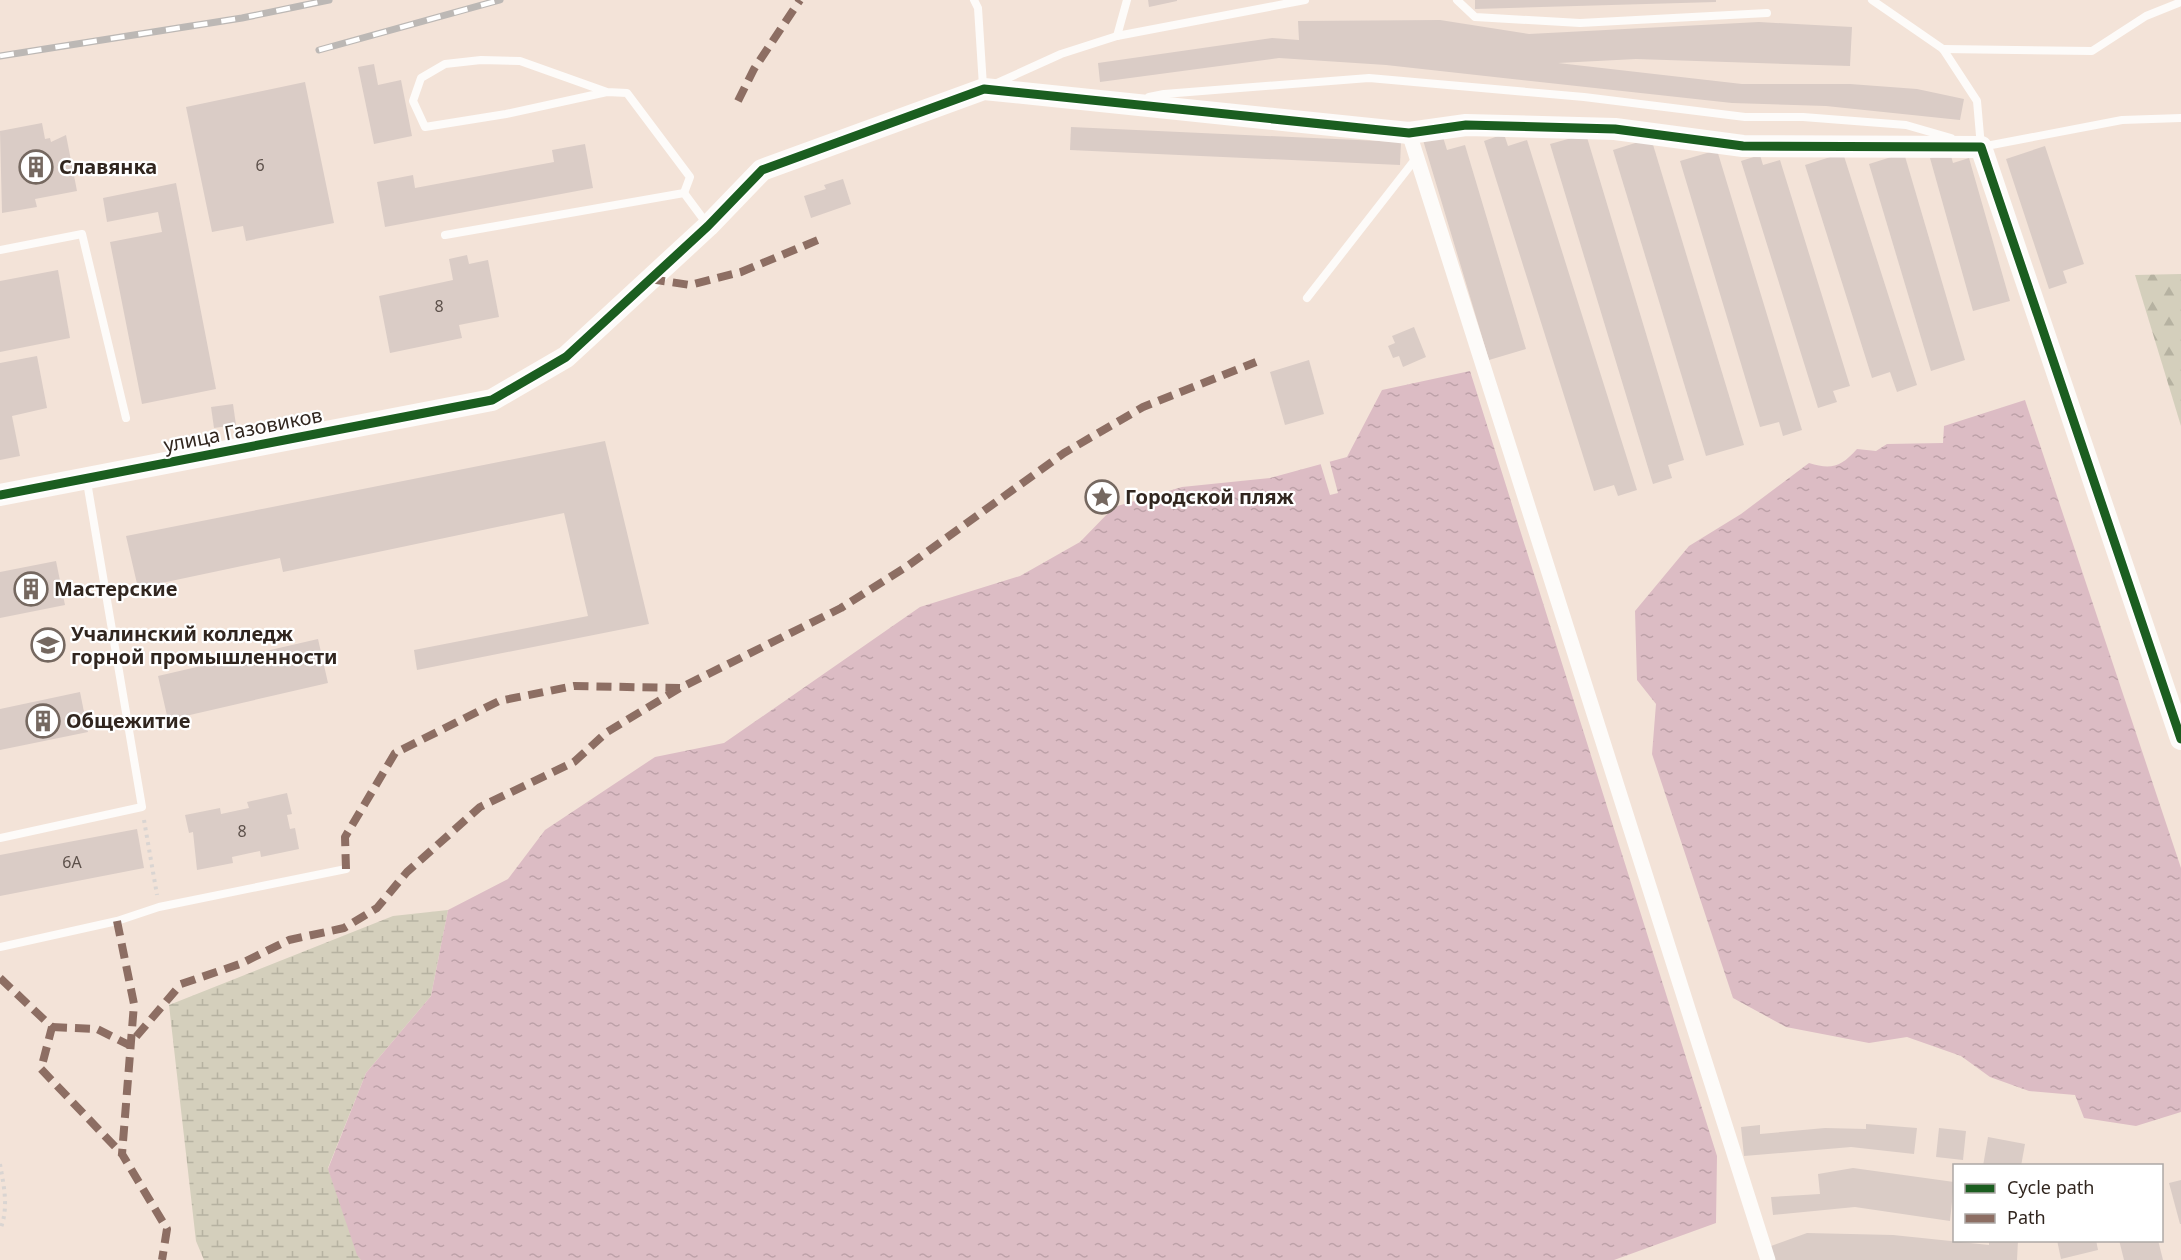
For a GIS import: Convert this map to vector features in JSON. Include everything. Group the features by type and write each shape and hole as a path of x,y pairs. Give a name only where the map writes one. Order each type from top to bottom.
{"street":[{"path":"984,89 1408,133 1466,125 1616,129 1743,146 1981,147 2181,739"},
{"name":"улица Газовиков","path":"0,495 492,400 566,357 708,226 762,170 984,89"},
{"path":"1408,133 1768,1260"}],"lane":[{"path":"974,0 978,8 984,89 1061,54 1117,36 1305,0"},
{"path":"1117,36 1127,0"},
{"path":"1456,0 1475,17 1580,23 1767,13"},
{"path":"1872,0 1943,49 1977,101 1981,147"},
{"path":"1943,49 2092,51 2146,16 2181,2"},
{"path":"607,92 520,61 482,60 446,64 421,78 413,101 424,127 506,114 607,92 627,93 690,177 684,193"},
{"path":"1123,103 1164,94 1369,78 1584,97 1745,117 1803,117 1906,125 1981,147 2122,120 2181,118"},
{"path":"1307,298 1417,158"},
{"path":"684,193 708,226"},
{"path":"445,235 684,193"},
{"path":"0,250 82,234 126,418"},
{"path":"0,838 142,807 86,478"},
{"path":"0,947 117,921 159,907 346,869"}],"path":[{"path":"142,807 159,907"},
{"path":"0,1164 6,1193 5,1217 0,1230"}],"green space":[{"path":"2181,274 2181,426 2135,275"},
{"path":"448,910 431,996 366,1073 328,1168 361,1260 204,1260 196,1241 169,1005 393,916"}],"water":[{"path":"1470,371 1717,1156 1716,1223 1614,1260 361,1260 357,1255 328,1169 366,1073 431,996 448,910 508,879 545,830 655,757 724,743 920,607 1020,576 1080,542 1114,507 1182,487 1270,478 1347,457 1382,390"},
{"path":"2025,400 2181,868 2181,1112 2136,1126 2084,1118 2075,1095 2029,1091 1990,1077 1961,1056 1907,1037 1869,1043 1786,1027 1733,998 1652,754 1656,704 1637,680 1635,611 1689,546 1741,514 1809,463 1824,466 1835,465 1846,460 1857,449 1876,451 1887,444 1943,443 1944,426"}],"pier":[{"path":"1329,459 1338,493 1330,495 1320,462"}],"building":[{"path":"1148,0 1177,0 1177,1 1149,7"},
{"path":"1475,0 1716,0 1716,2 1475,9"},
{"path":"1440,20 1529,34 1759,22 1852,27 1850,66 1636,59 1558,63 1742,84 1850,84 1917,89 1964,99 1960,120 1826,106 1732,103 1386,65 1279,58 1100,82 1098,63 1272,38 1299,40 1298,21"},
{"path":"374,64 378,85 401,80 412,136 374,144 358,67"},
{"path":"305,82 334,223 246,241 243,226 212,232 186,107"},
{"name":"Славянка","path":"42,123 45,139 50,138 51,142 66,135 77,191 35,199 37,207 2,213 0,131"},
{"path":"1071,127 1401,142 1400,165 1070,150"},
{"path":"1442,134 1447,150 1465,145 1526,349 1489,360 1423,140"},
{"path":"1504,134 1508,146 1527,140 1637,490 1618,496 1614,485 1594,491 1484,141"},
{"path":"1586,134 1684,460 1668,465 1672,478 1653,484 1550,144"},
{"path":"1651,138 1744,445 1706,456 1613,150"},
{"path":"585,144 593,188 385,227 377,182 413,175 415,188 554,162 552,150"},
{"path":"2045,146 2084,264 2063,271 2067,283 2049,289 2006,159"},
{"path":"1717,150 1802,430 1783,436 1779,422 1760,427 1680,161"},
{"path":"1950,152 1953,163 1969,158 2010,301 1973,311 1930,158"},
{"path":"1843,153 1917,385 1897,392 1890,372 1872,378 1805,165"},
{"path":"1904,153 1965,360 1931,371 1869,164"},
{"path":"1760,155 1763,165 1780,160 1850,386 1833,391 1837,402 1818,408 1741,161"},
{"path":"843,179 851,204 811,218 804,196 826,189 824,185"},
{"path":"176,183 216,389 142,404 110,242 162,232 158,212 107,222 103,198"},
{"path":"467,255 469,264 488,260 499,317 459,325 462,338 390,353 379,296 453,280 449,259"},
{"path":"58,270 70,338 0,352 0,281"},
{"path":"1414,327 1426,357 1403,367 1399,356 1393,358 1388,346 1395,343 1392,336"},
{"path":"37,356 47,408 12,416 20,456 0,460 0,363"},
{"path":"1309,360 1324,414 1285,425 1270,372"},
{"path":"233,404 236,425 214,428 211,407"},
{"path":"605,441 649,624 417,670 414,650 588,616 564,513 283,572 280,558 138,588 126,536"},
{"name":"Мастерские","path":"56,561 65,605 0,618 0,572"},
{"path":"318,639 328,683 168,720 158,676"},
{"name":"Общежитие","path":"80,692 88,732 0,750 0,709"},
{"path":"287,793 292,814 287,815 290,829 295,828 299,849 261,857 260,851 232,857 233,863 197,870 193,832 189,833 185,815 220,808 221,814 249,808 247,802"},
{"path":"137,829 144,868 0,896 0,855"},
{"path":"1866,1124 1917,1128 1914,1154 1851,1147 1744,1156 1741,1127 1760,1125 1760,1134 1825,1128 1866,1129"},
{"path":"1939,1128 1966,1131 1963,1160 1936,1157"},
{"path":"1988,1137 2025,1144 2021,1164 1983,1164"},
{"path":"1853,1168 1953,1182 1950,1221 1855,1207 1773,1215 1771,1197 1820,1194 1818,1174"},
{"path":"2181,1180 2181,1224 2180,1224 2169,1183"},
{"path":"1807,1233 1893,1235 1989,1245 1989,1242 2018,1242 2017,1260 1775,1260 1771,1246"},
{"path":"2057,1242 2096,1242 2098,1250 2061,1259"},
{"path":"2120,1242 2158,1242 2163,1260 2124,1260"}],"railway":[{"path":"0,56 242,18 329,0"},
{"path":"319,50 500,0"}],"marked path":[{"path":"738,101 754,69 800,0"},
{"path":"650,279 690,285 741,272 818,240"},
{"path":"52,1027 97,1029 129,1045 181,984 240,964 289,940 344,928 377,908 407,872 480,807 574,762 607,732 680,688 841,608 906,567 1064,453 1143,407 1256,362"},
{"path":"346,869 345,837 395,753 499,701 574,686 680,688"},
{"path":"117,921 134,1004 122,1154 167,1229 162,1260"},
{"path":"0,978 52,1027 41,1069 122,1154"}],"cycle path":[{"path":"0,495 492,400 566,357 708,226 762,170 984,89 1409,133 1466,125 1615,129 1743,146 1981,147 2181,739"}],"place":[{"name":"Славянка","path":"36,167"},
{"name":"Городской пляж","path":"1102,497"},
{"name":"Мастерские","path":"31,589"},
{"name":"Учалинский колледж горной промышленности","path":"48,645"},
{"name":"Общежитие","path":"43,721"}]}
